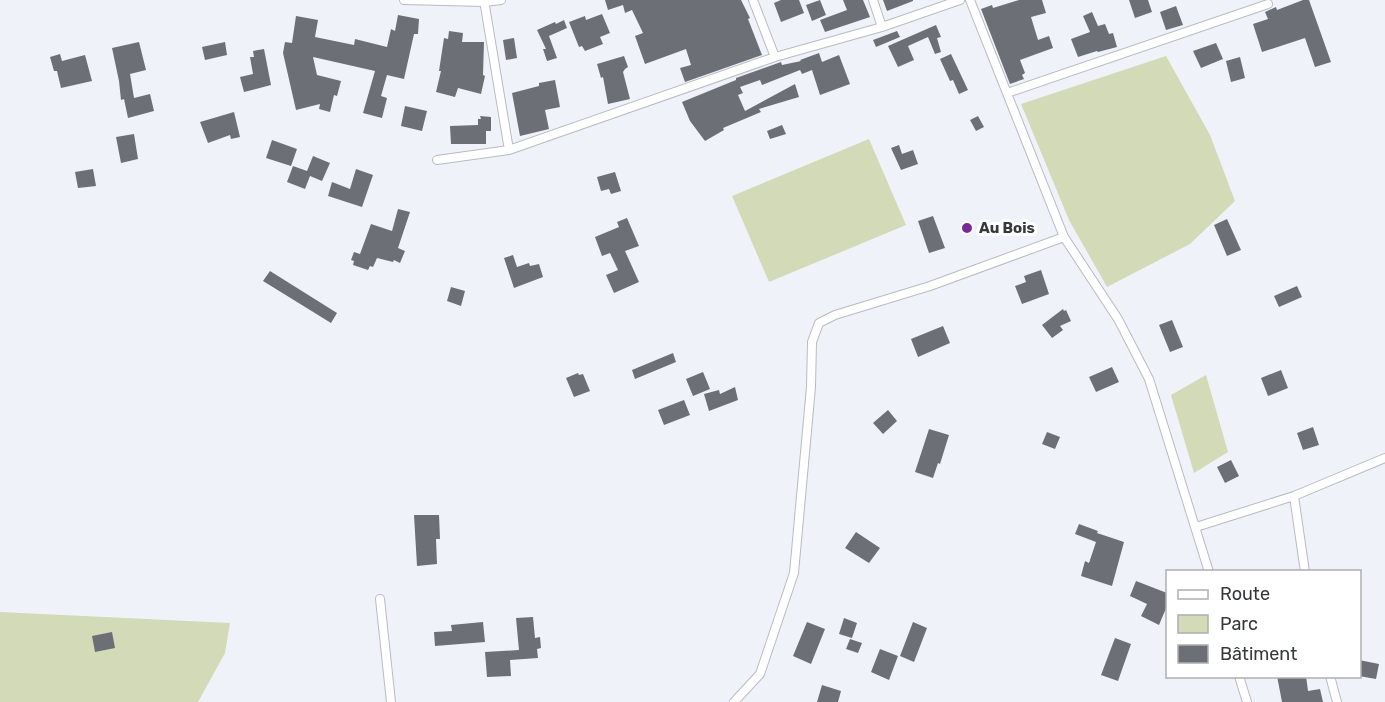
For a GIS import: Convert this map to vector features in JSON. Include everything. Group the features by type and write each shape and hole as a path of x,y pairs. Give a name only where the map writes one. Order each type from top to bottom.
{"street":[{"path":"404,0 501,0"},
{"path":"753,0 775,57"},
{"path":"873,0 882,27"},
{"path":"437,160 509,150 775,57 882,27 960,0"},
{"path":"970,0 1064,237 1118,319 1149,379 1208,570"},
{"path":"484,1 509,150"},
{"path":"1008,93 1268,4"},
{"path":"734,702 760,674 794,573 811,387 812,342 819,323 835,315 930,286 1064,237"},
{"path":"1196,527 1294,496 1385,458"},
{"path":"1294,496 1305,570"},
{"path":"380,599 391,702"},
{"path":"1240,678 1247,702"},
{"path":"1331,678 1337,702"}],"green space":[{"path":"1166,56 1210,135 1235,201 1190,244 1107,287 1069,220 1021,104"},
{"path":"869,139 906,225 769,282 732,196"},
{"path":"1206,375 1228,452 1194,473 1171,395"},
{"path":"0,612 230,623 225,653 198,702 0,702"}],"building":[{"path":"605,0 741,0 750,18 748,19 762,55 685,82 680,68 691,65 686,49 645,64 635,36 643,33 632,10 625,13 623,5 608,10"},
{"path":"781,0 799,0 804,13 781,22 774,3"},
{"path":"820,0 826,15 812,21 806,5"},
{"path":"843,0 863,0 870,17 825,32 820,20 847,10"},
{"path":"883,0 913,0 913,1 887,11"},
{"path":"1019,0 1042,0 1046,13 1031,17 1038,40 1049,36 1053,48 1020,60 1025,73 1022,75 1024,79 1010,84 981,9"},
{"path":"1129,0 1148,0 1152,12 1135,18"},
{"path":"1309,0 1331,62 1315,67 1305,38 1262,52 1253,24 1268,19 1265,12"},
{"path":"1176,6 1183,25 1166,30 1160,12"},
{"path":"1092,12 1098,26 1105,24 1109,34 1113,33 1117,47 1078,57 1071,39 1090,32 1083,16"},
{"path":"602,14 610,33 600,37 603,44 585,51 582,46 579,47 569,22 585,16 586,20"},
{"path":"398,15 419,19 418,34 414,34 404,79 387,75 381,96 387,98 382,118 363,113 375,71 313,57 317,75 341,81 337,96 334,95 330,112 319,109 320,104 296,110 283,53 285,42 292,43 296,16 318,20 315,37 354,45 355,39 387,47 391,29 395,31"},
{"path":"564,20 567,28 549,36 557,58 547,61 543,49 546,49 537,30"},
{"path":"936,25 941,37 937,38 941,52 935,54 928,37 908,46 914,60 898,67 888,46"},
{"path":"449,31 463,33 462,42 484,42 483,75 485,76 481,94 458,88 455,97 436,92 441,71 439,71 444,38 448,39"},
{"path":"897,31 900,37 876,47 873,40"},
{"path":"514,38 517,58 506,60 503,40"},
{"path":"139,42 146,70 130,74 134,98 150,94 154,111 128,118 124,99 121,100 112,48"},
{"path":"225,42 227,55 205,60 202,47"},
{"path":"1216,43 1223,59 1201,68 1193,51"},
{"path":"264,49 271,85 244,92 240,77 253,74 250,57 254,57 253,51"},
{"path":"819,53 822,62 839,55 850,84 820,95 812,70 802,74 800,70 762,85 760,80 740,87 743,93 738,95 745,111 795,84 799,97 759,109 761,112 723,128 724,130 705,141 690,121 682,102 736,80 736,78 781,62 782,65 801,61"},
{"path":"60,54 62,61 85,55 92,81 61,88 57,71 54,71 50,57"},
{"path":"951,54 968,90 959,94 940,59"},
{"path":"624,56 628,67 623,72 630,99 608,104 603,77 601,78 597,64"},
{"path":"1240,57 1245,78 1231,82 1226,61"},
{"path":"555,80 560,107 545,110 549,129 520,136 512,93"},
{"path":"405,106 427,111 422,131 401,126"},
{"path":"234,112 240,137 231,139 230,135 208,143 200,122"},
{"path":"480,116 491,117 491,131 486,131 486,144 451,144 450,126 478,125"},
{"path":"978,116 984,127 976,131 970,120"},
{"path":"782,125 786,134 770,139 767,131"},
{"path":"134,134 138,159 121,163 116,137"},
{"path":"272,140 297,149 291,166 266,158"},
{"path":"899,145 902,154 913,150 918,164 901,170 891,148"},
{"path":"313,156 330,163 322,181 310,176 305,189 287,182 293,166 307,171"},
{"path":"93,169 96,186 78,188 75,172"},
{"path":"356,169 373,175 362,207 328,196 332,182 350,189"},
{"path":"615,172 621,191 611,194 609,189 601,191 597,177"},
{"path":"398,209 410,212 398,248 405,251 400,263 377,258 373,267 370,266 368,270 353,265 354,261 351,260 354,252 360,254 371,224 392,231"},
{"path":"933,216 945,248 929,253 918,221"},
{"path":"627,218 639,246 625,251 639,282 614,293 606,275 618,270 610,253 602,256 595,237 619,227 617,222"},
{"path":"1227,219 1241,250 1227,256 1214,225"},
{"path":"513,255 517,267 529,263 530,266 539,264 543,277 514,288 504,258"},
{"path":"1041,270 1049,294 1022,304 1015,286 1026,282 1024,276"},
{"path":"270,271 337,313 331,323 263,281"},
{"path":"1297,286 1302,297 1279,307 1274,296"},
{"path":"451,287 465,291 461,306 447,301"},
{"path":"1063,309 1066,310 1071,321 1060,326 1063,330 1052,338 1042,325"},
{"path":"1172,320 1183,347 1170,352 1159,325"},
{"path":"943,326 950,343 918,357 911,339"},
{"path":"673,353 676,362 635,379 632,370"},
{"path":"1112,367 1119,382 1096,392 1089,377"},
{"path":"1281,370 1288,388 1268,396 1261,378"},
{"path":"703,372 710,389 693,396 686,379"},
{"path":"578,373 583,374 590,391 574,397 566,378"},
{"path":"735,387 738,400 709,411 704,394 719,390 720,394"},
{"path":"684,400 690,415 664,425 658,410"},
{"path":"888,410 897,421 883,434 873,423"},
{"path":"1313,427 1319,445 1303,450 1297,433"},
{"path":"929,429 949,435 933,478 915,472"},
{"path":"1047,432 1060,437 1055,449 1042,444"},
{"path":"1231,460 1239,476 1225,483 1217,467"},
{"path":"414,515 439,515 440,539 436,539 437,564 417,566"},
{"path":"1079,524 1124,542 1112,586 1081,576 1085,561 1089,563 1096,542 1075,534"},
{"path":"856,532 880,548 869,563 845,548"},
{"path":"1136,581 1166,593 1166,608 1159,625 1141,616 1147,604 1130,596"},
{"path":"533,617 535,638 540,637 541,648 537,649 538,658 510,660 511,676 487,677 485,652 519,650 516,618"},
{"path":"844,618 857,623 852,638 839,634"},
{"path":"483,622 485,642 435,646 434,632 452,631 451,625"},
{"path":"807,622 825,629 811,664 793,656"},
{"path":"913,622 927,628 914,662 900,656"},
{"path":"112,632 115,648 95,652 92,636"},
{"path":"1115,638 1131,644 1118,681 1101,675"},
{"path":"850,639 862,643 858,653 846,649"},
{"path":"880,649 898,656 889,680 871,672"},
{"path":"1361,660 1379,664 1376,679 1361,676"},
{"path":"1277,678 1306,678 1308,691 1320,689 1323,702 1282,702"},
{"path":"822,685 841,691 838,702 817,702"}],"place":[{"name":"Au Bois","path":"967,228"}]}
